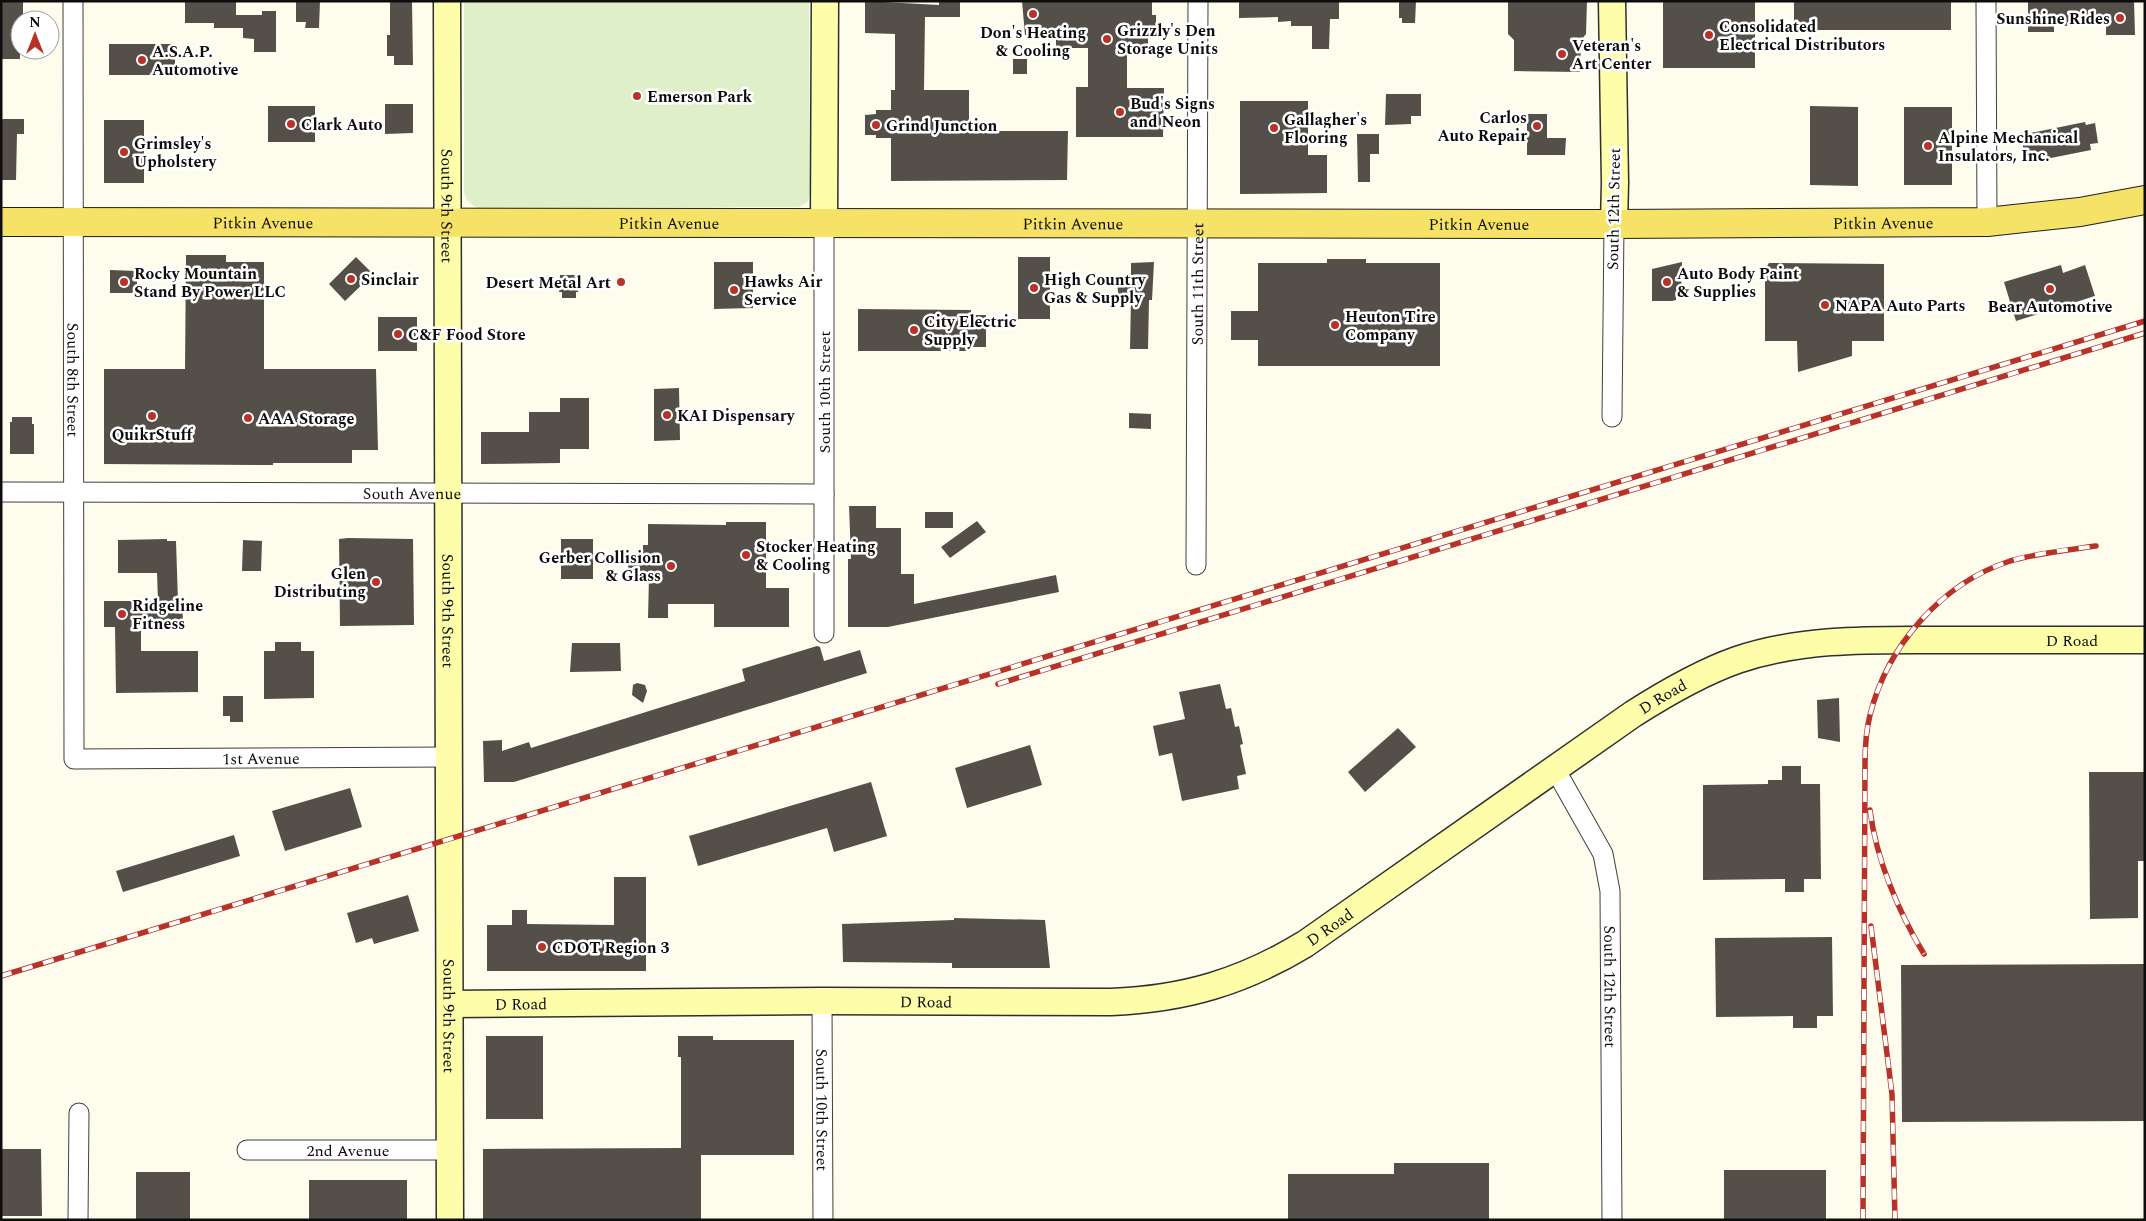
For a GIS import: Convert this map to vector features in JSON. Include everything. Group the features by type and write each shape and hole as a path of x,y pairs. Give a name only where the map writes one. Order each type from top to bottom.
{"main road":[{"name":"Pitkin Avenue","path":"1,222 1614,224 1987,222 2080,212 2145,200"}],"street":[{"name":"South 8th Street","path":"73,1 74,759"},
{"name":"South 9th Street","path":"447,1 450,1220"},
{"name":"South 10th Street","path":"824,1 824,633"},
{"name":"South 11th Street","path":"1196,566 1198,1"},
{"name":"South 12th Street","path":"1612,1 1615,183 1612,417"},
{"path":"1986,1 1987,222"},
{"name":"South Avenue","path":"1,492 824,494"},
{"name":"D Road","path":"450,1004 822,1001 1112,1002 1146,1000 1179,995 1207,988 1266,966 1306,944 1633,714 1668,692 1703,674 1737,660 1800,646 1865,640 2145,640"},
{"name":"1st Avenue","path":"74,759 449,757"},
{"name":"South 12th Street","path":"1554,769 1603,854 1610,891 1612,1220"},
{"name":"South 10th Street","path":"822,1001 823,1220"},
{"path":"78,1220 79,1113"},
{"name":"2nd Avenue","path":"247,1150 450,1150"}],"green space":[{"name":"Emerson Park","path":"464,1 809,1 810,191 808,202 799,207 478,208 470,203 464,191"}],"building":[{"path":"1,1 23,1 23,10 10,10 10,59 1,59"},
{"path":"185,1 236,1 236,15 262,15 262,11 276,11 276,52 254,52 254,39 243,38 243,28 214,28 214,23 185,23"},
{"path":"296,1 320,1 319,28 305,28 306,22 296,22"},
{"path":"390,1 412,1 413,65 394,65 394,56 387,56 387,35 390,35"},
{"path":"865,1 939,5 939,1 960,1 960,17 925,17 924,90 969,90 969,131 1068,131 1067,180 891,181 891,138 876,138 876,135 865,135 865,115 876,114 876,110 891,110 891,90 895,90 895,34 865,33"},
{"path":"1022,1 1152,1 1152,15 1156,15 1156,38 1148,38 1148,47 1127,47 1127,88 1164,88 1163,137 1076,137 1076,87 1088,87 1088,48 1056,48 1056,35 1025,35"},
{"path":"1239,1 1339,1 1339,19 1330,19 1329,49 1312,49 1312,26 1291,26 1291,21 1278,22 1278,17 1239,18"},
{"path":"1399,1 1416,1 1415,23 1402,23 1402,18 1399,18"},
{"path":"1508,1 1587,1 1586,34 1581,40 1580,72 1514,71 1514,40 1508,34"},
{"name":"Consolidated Electrical Distributors","path":"1663,1 1755,1 1755,68 1663,68"},
{"path":"1794,1 1951,1 1951,30 1794,30"},
{"path":"2028,1 2134,1 2135,35 2106,35 2106,25 2054,26 2054,32 2028,32"},
{"name":"A.S.A.P. Automotive","path":"109,44 175,44 175,75 109,75"},
{"path":"1013,59 1027,59 1027,74 1013,74"},
{"path":"1386,94 1421,94 1421,116 1411,116 1411,124 1385,125"},
{"name":"Gallagher's Flooring","path":"1240,101 1308,101 1308,155 1327,155 1327,193 1240,194"},
{"path":"385,104 413,104 413,133 385,134"},
{"name":"Clark Auto","path":"268,106 315,106 315,142 268,142"},
{"path":"1810,106 1858,107 1858,186 1810,185"},
{"name":"Alpine Mechanical Insulators, Inc.","path":"1904,107 1952,107 1952,185 1904,185"},
{"name":"Carlos Auto Repair","path":"1527,114 1547,114 1547,138 1566,138 1565,155 1527,155"},
{"path":"1,119 24,119 24,134 17,134 16,180 1,180"},
{"name":"Grimsley's Upholstery","path":"104,120 144,120 144,183 104,183"},
{"path":"2085,122 2086,125 2095,123 2098,143 2090,144 2091,150 2026,163 2021,135"},
{"path":"1357,134 1379,134 1379,154 1370,154 1370,182 1358,182"},
{"path":"186,255 226,255 226,262 264,262 264,369 376,369 378,450 352,450 352,463 273,463 273,465 104,464 104,369 185,369"},
{"name":"Sinclair","path":"356,257 373,274 345,301 329,284"},
{"name":"High Country Gas & Supply","path":"1018,257 1050,257 1050,319 1018,319"},
{"name":"Heuton Tire Company","path":"1327,259 1366,259 1366,263 1440,263 1440,366 1258,366 1258,340 1231,340 1231,311 1258,311 1258,263 1327,263"},
{"name":"Hawks Air Service","path":"714,262 753,262 753,308 714,309"},
{"path":"1154,262 1152,300 1149,300 1148,349 1130,349 1131,298 1119,299 1117,284 1131,283 1131,263"},
{"name":"Auto Body Paint & Supplies","path":"1682,262 1681,296 1676,296 1676,300 1672,301 1652,301 1652,269"},
{"name":"NAPA Auto Parts","path":"1769,263 1884,264 1884,341 1852,341 1852,356 1798,372 1797,341 1765,341 1765,269"},
{"name":"Bear Automotive","path":"2061,265 2063,273 2085,265 2095,296 2016,321 2004,282"},
{"name":"Rocky Mountain Stand By Power LLC","path":"110,270 137,271 137,293 110,293"},
{"path":"560,275 579,275 576,298 562,298 562,292 559,292"},
{"name":"City Electric Supply","path":"858,309 971,310 971,315 986,315 986,347 971,347 971,351 858,351"},
{"name":"C&F Food Store","path":"378,317 417,317 417,351 378,351"},
{"name":"KAI Dispensary","path":"679,388 680,440 654,441 654,389"},
{"path":"560,398 589,398 589,449 560,449 560,463 481,464 481,432 529,432 529,412 560,412"},
{"path":"1129,413 1151,414 1151,429 1129,428"},
{"path":"12,417 32,417 32,424 34,424 34,454 10,454 10,422 12,422"},
{"path":"849,506 876,506 876,528 901,528 901,574 914,574 914,604 1056,575 1059,592 888,627 848,627 848,559 851,559"},
{"path":"925,512 953,512 953,528 925,528"},
{"path":"977,521 986,532 950,558 941,547"},
{"path":"726,522 766,522 766,588 789,588 789,627 714,627 714,604 668,604 668,618 648,618 649,577 628,577 628,556 643,556 643,545 648,545 648,524 726,525"},
{"path":"167,539 167,541 176,541 178,602 182,601 183,621 141,621 141,651 198,651 198,692 116,693 115,627 104,627 104,601 158,601 157,573 118,573 118,540"},
{"name":"Glen Distributing","path":"339,539 413,539 414,625 340,626"},
{"path":"561,539 593,539 593,579 561,579"},
{"path":"243,540 262,541 261,571 242,571"},
{"path":"275,642 301,642 301,651 314,651 314,698 264,699 264,651 275,651"},
{"path":"572,643 620,643 621,671 570,672"},
{"path":"817,646 820,647 824,661 860,650 867,673 514,782 484,782 483,741 502,740 502,751 529,742 531,748 745,681 742,669"},
{"path":"637,683 645,685 647,691 643,703 632,695 633,685"},
{"path":"1220,684 1226,709 1231,708 1235,727 1239,726 1243,744 1240,745 1246,774 1237,776 1239,789 1182,801 1172,753 1159,756 1153,726 1185,719 1179,692"},
{"path":"223,696 243,696 243,722 230,722 230,716 223,716"},
{"path":"1839,698 1840,742 1818,738 1817,700"},
{"path":"1398,728 1416,747 1365,792 1348,772"},
{"path":"1030,745 1042,785 967,808 955,768"},
{"path":"1782,766 1801,766 1801,784 1820,784 1821,879 1804,879 1804,892 1785,892 1785,879 1703,880 1703,785 1768,784 1768,780 1782,780"},
{"path":"2089,772 2145,772 2145,861 2138,861 2138,918 2090,919"},
{"path":"871,782 887,836 834,852 827,828 698,866 689,836"},
{"path":"350,788 362,827 285,851 272,811"},
{"path":"234,835 240,856 123,892 116,871"},
{"path":"614,877 646,877 646,971 487,971 487,925 512,925 512,910 527,910 527,924 614,925"},
{"path":"408,895 419,931 374,944 372,938 356,943 347,913"},
{"path":"954,918 1045,920 1050,968 952,968 952,963 843,962 842,924 954,920"},
{"path":"1832,937 1833,1016 1817,1016 1817,1028 1793,1028 1793,1016 1716,1017 1715,938"},
{"path":"2145,964 2145,1121 1902,1122 1901,965"},
{"path":"486,1036 543,1036 543,1119 486,1119"},
{"path":"678,1036 713,1036 713,1040 794,1040 794,1155 701,1155 701,1220 483,1220 483,1149 681,1148 681,1057 678,1057"},
{"path":"1,1149 41,1149 42,1216 1,1216"},
{"path":"1394,1163 1489,1163 1489,1220 1288,1220 1288,1174 1394,1174"},
{"path":"1724,1170 1826,1170 1826,1220 1724,1220"},
{"path":"136,1172 190,1172 190,1220 136,1220"},
{"path":"309,1180 407,1180 407,1220 309,1220"}],"railway":[{"path":"1,976 2145,321"},
{"path":"998,684 2145,333"},
{"path":"1863,1220 1865,752 1870,715 1878,689 1889,665 1921,620 1940,601 1962,585 1985,571 2010,561 2096,546"},
{"path":"1870,810 1877,847 1890,885 1906,921 1924,954"},
{"path":"1871,926 1892,1094 1895,1220"}],"place":[{"name":"Don's Heating & Cooling","path":"1033,14"},
{"name":"Sunshine Rides","path":"2120,18"},
{"name":"Consolidated Electrical Distributors","path":"1709,35"},
{"name":"Grizzly's Den Storage Units","path":"1107,39"},
{"name":"Veteran's Art Center","path":"1562,54"},
{"name":"A.S.A.P. Automotive","path":"142,60"},
{"name":"Emerson Park","path":"637,96"},
{"name":"Bud's Signs and Neon","path":"1120,112"},
{"name":"Clark Auto","path":"291,124"},
{"name":"Grind Junction","path":"876,125"},
{"name":"Carlos Auto Repair","path":"1537,126"},
{"name":"Gallagher's Flooring","path":"1274,128"},
{"name":"Alpine Mechanical Insulators, Inc.","path":"1928,146"},
{"name":"Grimsley's Upholstery","path":"124,152"},
{"name":"Sinclair","path":"351,279"},
{"name":"Rocky Mountain Stand By Power LLC","path":"124,282"},
{"name":"Desert Metal Art","path":"621,282"},
{"name":"Auto Body Paint & Supplies","path":"1667,282"},
{"name":"High Country Gas & Supply","path":"1034,288"},
{"name":"Bear Automotive","path":"2050,289"},
{"name":"Hawks Air Service","path":"734,290"},
{"name":"NAPA Auto Parts","path":"1825,305"},
{"name":"Heuton Tire Company","path":"1335,325"},
{"name":"City Electric Supply","path":"914,330"},
{"name":"C&F Food Store","path":"398,334"},
{"name":"KAI Dispensary","path":"667,415"},
{"name":"QuikrStuff","path":"152,416"},
{"name":"AAA Storage","path":"248,418"},
{"name":"Stocker Heating & Cooling","path":"746,555"},
{"name":"Gerber Collision & Glass","path":"671,566"},
{"name":"Glen Distributing","path":"376,582"},
{"name":"Ridgeline Fitness","path":"122,614"},
{"name":"CDOT Region 3","path":"542,947"}]}
